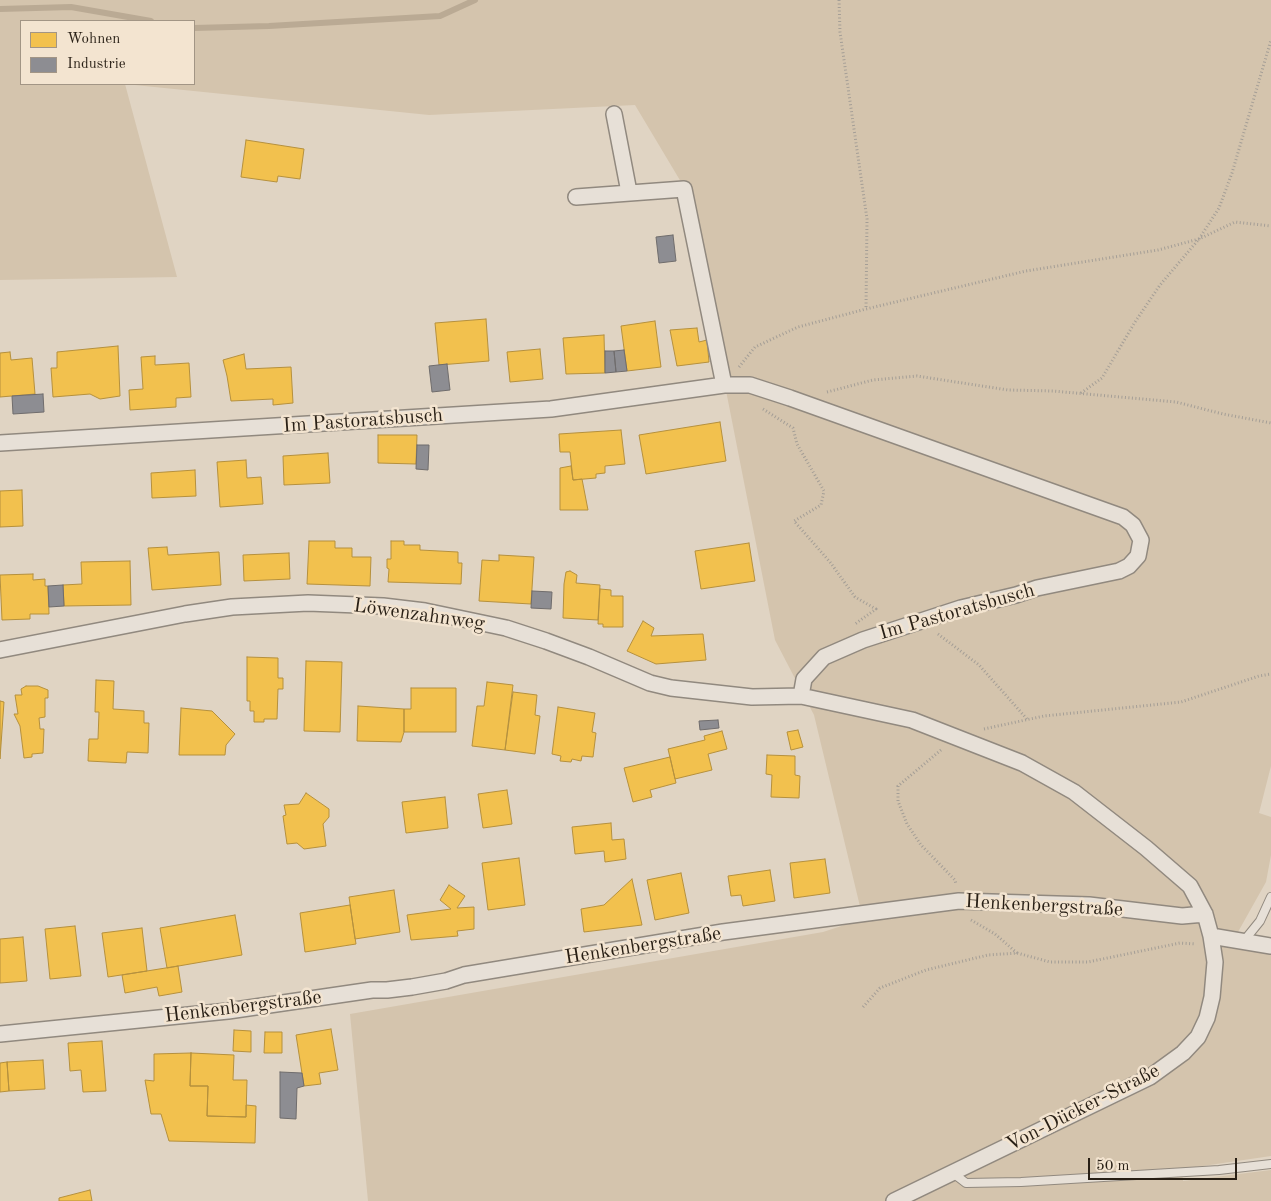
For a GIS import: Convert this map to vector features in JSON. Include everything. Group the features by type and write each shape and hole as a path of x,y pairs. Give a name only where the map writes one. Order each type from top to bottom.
{"street":[{"path":"614,114 629,192"},
{"path":"576,197 684,189 724,385"},
{"name":"Im Pastoratsbusch","path":"0,443 551,409 724,385 750,385 812,405 1122,517 1133,525 1142,540 1138,556 1129,566 1119,570 1037,588 961,608 863,640 824,657 804,679 801,696"},
{"name":"Löwenzahnweg","path":"0,650 232,606 308,603 383,606 506,628 580,654 650,683 671,688 752,696 801,696"},
{"path":"801,696 912,720 1022,763 1074,792 1146,848 1190,886 1205,914 1212,941 1243,942 1271,946"},
{"name":"Henkenbergstraße","path":"0,1034 228,1011 372,990 412,987 446,981 464,975 723,932 958,901 1089,905 1182,916 1205,914"},
{"name":"Von-Dücker-Straße","path":"894,1201 1150,1077 1183,1053 1198,1037 1207,1018 1212,998 1215,962 1212,941"}],"lane":[{"path":"1243,942 1260,921 1271,897"},
{"path":"953,1173 966,1183 1021,1182 1219,1170 1271,1164"}],"path":[{"path":"839,0 840,32 867,219 866,309"},
{"path":"1081,393 1102,378 1150,300 1198,239 1219,208 1232,173 1271,40"},
{"path":"724,385 755,348 798,327 1026,271 1158,250 1198,239 1235,222 1271,226"},
{"path":"812,405 827,392 873,380 916,376 1008,390 1081,393 1176,402 1223,414 1271,423"},
{"path":"759,406 793,428 797,444 824,491 821,505 794,521 830,562 855,597 876,608 854,624"},
{"path":"924,619 933,631 979,665 1027,719"},
{"path":"1017,953 995,934 962,914 955,880 921,845 907,824 898,801 898,786 958,737 999,725 1044,716 1060,716 1094,710 1181,702 1259,676 1271,674"},
{"path":"863,1007 880,988 926,970 988,955 1017,953 1050,962 1088,962 1180,943 1212,941"}],"shaded area":[{"path":"0,0 1271,0 1271,766 1259,813 1271,817 1271,855 1266,882 1229,948 1271,954 1271,1156 1182,1169 1183,1181 1271,1170 1271,1201 368,1201 350,1014 823,932 863,919 814,715 775,640 687,192 635,105 429,115 135,85 195,85 195,20 20,20 20,85 125,85 177,277 0,280"}],"building: Wohnen":[{"path":"246,140 304,149 300,179 278,176 277,182 241,177"},
{"path":"486,319 489,361 439,365 435,323"},
{"path":"655,321 661,367 627,371 621,326"},
{"path":"697,328 699,342 707,340 709,362 677,366 670,330"},
{"path":"604,335 605,373 566,374 563,338"},
{"path":"118,346 120,396 100,399 90,394 53,397 51,368 57,368 57,352"},
{"path":"540,349 543,379 510,382 507,352"},
{"path":"10,352 11,360 32,358 35,394 0,397 0,353"},
{"path":"244,354 246,369 291,367 293,403 273,405 273,399 231,401 223,360"},
{"path":"155,356 155,365 189,363 191,397 176,398 176,407 130,410 129,390 143,389 141,357"},
{"path":"720,422 726,461 646,474 639,435"},
{"path":"621,430 625,464 605,466 605,473 596,474 596,478 573,480 570,452 560,452 559,434"},
{"path":"378,435 417,435 416,464 378,463"},
{"path":"328,453 330,483 284,485 283,456"},
{"path":"246,460 247,478 261,477 263,504 220,507 217,462"},
{"path":"571,466 573,480 582,479 588,510 560,510 560,468"},
{"path":"195,470 196,496 152,498 151,473"},
{"path":"22,490 23,526 0,527 0,491"},
{"path":"309,541 335,541 335,548 352,548 352,557 371,557 370,586 307,584"},
{"path":"391,541 404,541 404,545 420,545 420,550 458,552 458,563 462,563 461,584 388,582 389,569 387,568 387,559 391,559"},
{"path":"749,543 755,581 701,589 695,551"},
{"path":"167,547 168,555 219,552 221,585 152,590 148,548"},
{"path":"289,553 290,579 244,581 243,555"},
{"path":"499,555 534,557 531,604 479,601 482,560 499,561"},
{"path":"130,561 131,605 64,606 63,585 82,584 81,562"},
{"path":"570,571 577,575 576,583 600,585 598,620 563,618 564,584 566,572"},
{"path":"33,574 33,580 45,579 45,586 48,586 49,614 30,614 30,619 2,620 0,575"},
{"path":"600,589 611,590 611,596 623,596 623,627 603,627 603,624 598,624"},
{"path":"643,621 654,628 651,636 703,634 706,660 656,664 627,651"},
{"path":"247,657 278,658 278,678 283,678 283,689 278,689 277,719 264,719 264,722 254,722 254,711 250,711 250,701 247,701"},
{"path":"306,661 342,662 340,732 304,731"},
{"path":"96,680 114,681 113,709 144,711 144,723 149,723 148,753 127,752 126,763 88,761 89,739 98,739 99,712 95,712"},
{"path":"487,682 513,685 505,750 472,746 477,706 484,706"},
{"path":"26,686 38,686 48,690 48,698 45,698 45,717 39,718 40,729 44,729 43,753 32,754 32,757 24,758 20,726 14,714 18,714 15,695 22,695 21,689"},
{"path":"411,688 456,688 456,732 404,732 404,709 411,709"},
{"path":"513,692 537,695 535,715 540,716 535,754 505,750"},
{"path":"0,701 4,702 0,759"},
{"path":"358,706 404,709 404,732 401,742 357,741"},
{"path":"558,707 595,713 592,732 596,733 593,757 582,756 581,761 572,759 571,762 560,761 561,756 552,754"},
{"path":"181,708 212,711 235,734 226,745 225,755 179,755"},
{"path":"798,730 803,747 791,750 787,732"},
{"path":"722,731 727,749 708,754 712,770 675,779 668,749 705,740 704,736"},
{"path":"767,755 795,756 795,775 800,776 799,798 771,797 772,775 766,774"},
{"path":"670,757 676,783 650,790 652,797 633,802 624,768"},
{"path":"507,790 512,824 483,828 478,794"},
{"path":"306,793 329,809 329,817 323,824 326,846 304,849 297,843 287,844 283,816 286,815 284,805 299,804"},
{"path":"445,797 448,828 406,833 402,802"},
{"path":"611,823 612,840 624,839 626,859 605,862 604,851 575,854 572,827"},
{"path":"519,858 525,905 488,910 482,863"},
{"path":"825,859 830,893 794,898 790,863"},
{"path":"770,870 775,901 743,906 741,895 731,896 728,876"},
{"path":"681,873 689,913 655,920 647,880"},
{"path":"632,879 642,925 584,932 581,909 604,905"},
{"path":"449,885 465,896 457,908 474,907 474,929 457,931 458,936 411,940 407,915 451,909 440,900"},
{"path":"394,890 400,932 355,939 349,897"},
{"path":"350,905 356,944 305,952 300,913"},
{"path":"235,915 242,955 167,968 160,928"},
{"path":"75,926 81,976 50,979 45,929"},
{"path":"142,928 147,971 108,977 102,933"},
{"path":"23,937 27,981 0,983 0,939"},
{"path":"178,966 182,992 159,996 157,987 125,993 122,975"},
{"path":"331,1029 338,1070 319,1073 321,1084 304,1086 296,1035"},
{"path":"234,1030 251,1031 251,1052 233,1051"},
{"path":"265,1032 282,1032 282,1053 264,1053"},
{"path":"102,1041 106,1091 83,1092 81,1070 70,1071 68,1043"},
{"path":"191,1053 190,1086 208,1086 207,1116 246,1117 246,1105 256,1106 255,1143 169,1141 161,1114 151,1114 145,1080 154,1081 154,1054"},
{"path":"191,1053 234,1055 233,1080 247,1080 246,1117 207,1116 208,1086 190,1086"},
{"path":"43,1060 45,1089 9,1091 7,1062"},
{"path":"7,1062 9,1091 0,1092 0,1063"},
{"path":"90,1190 92,1201 59,1201 59,1198"}],"building: Industrie":[{"path":"673,235 676,261 659,263 656,237"},
{"path":"624,350 627,371 616,372 614,351"},
{"path":"605,351 614,351 616,372 605,373"},
{"path":"447,364 450,390 432,392 429,366"},
{"path":"43,394 44,412 13,414 12,396"},
{"path":"417,445 429,445 428,470 416,469"},
{"path":"63,585 64,606 49,607 48,586"},
{"path":"532,591 552,592 551,609 531,608"},
{"path":"718,720 719,728 700,730 699,721"},
{"path":"280,1072 302,1073 304,1086 297,1088 296,1119 280,1118"}],"waterway":[{"path":"195,28 269,26 440,16 475,0"},
{"path":"0,9 71,7 145,20"}]}
